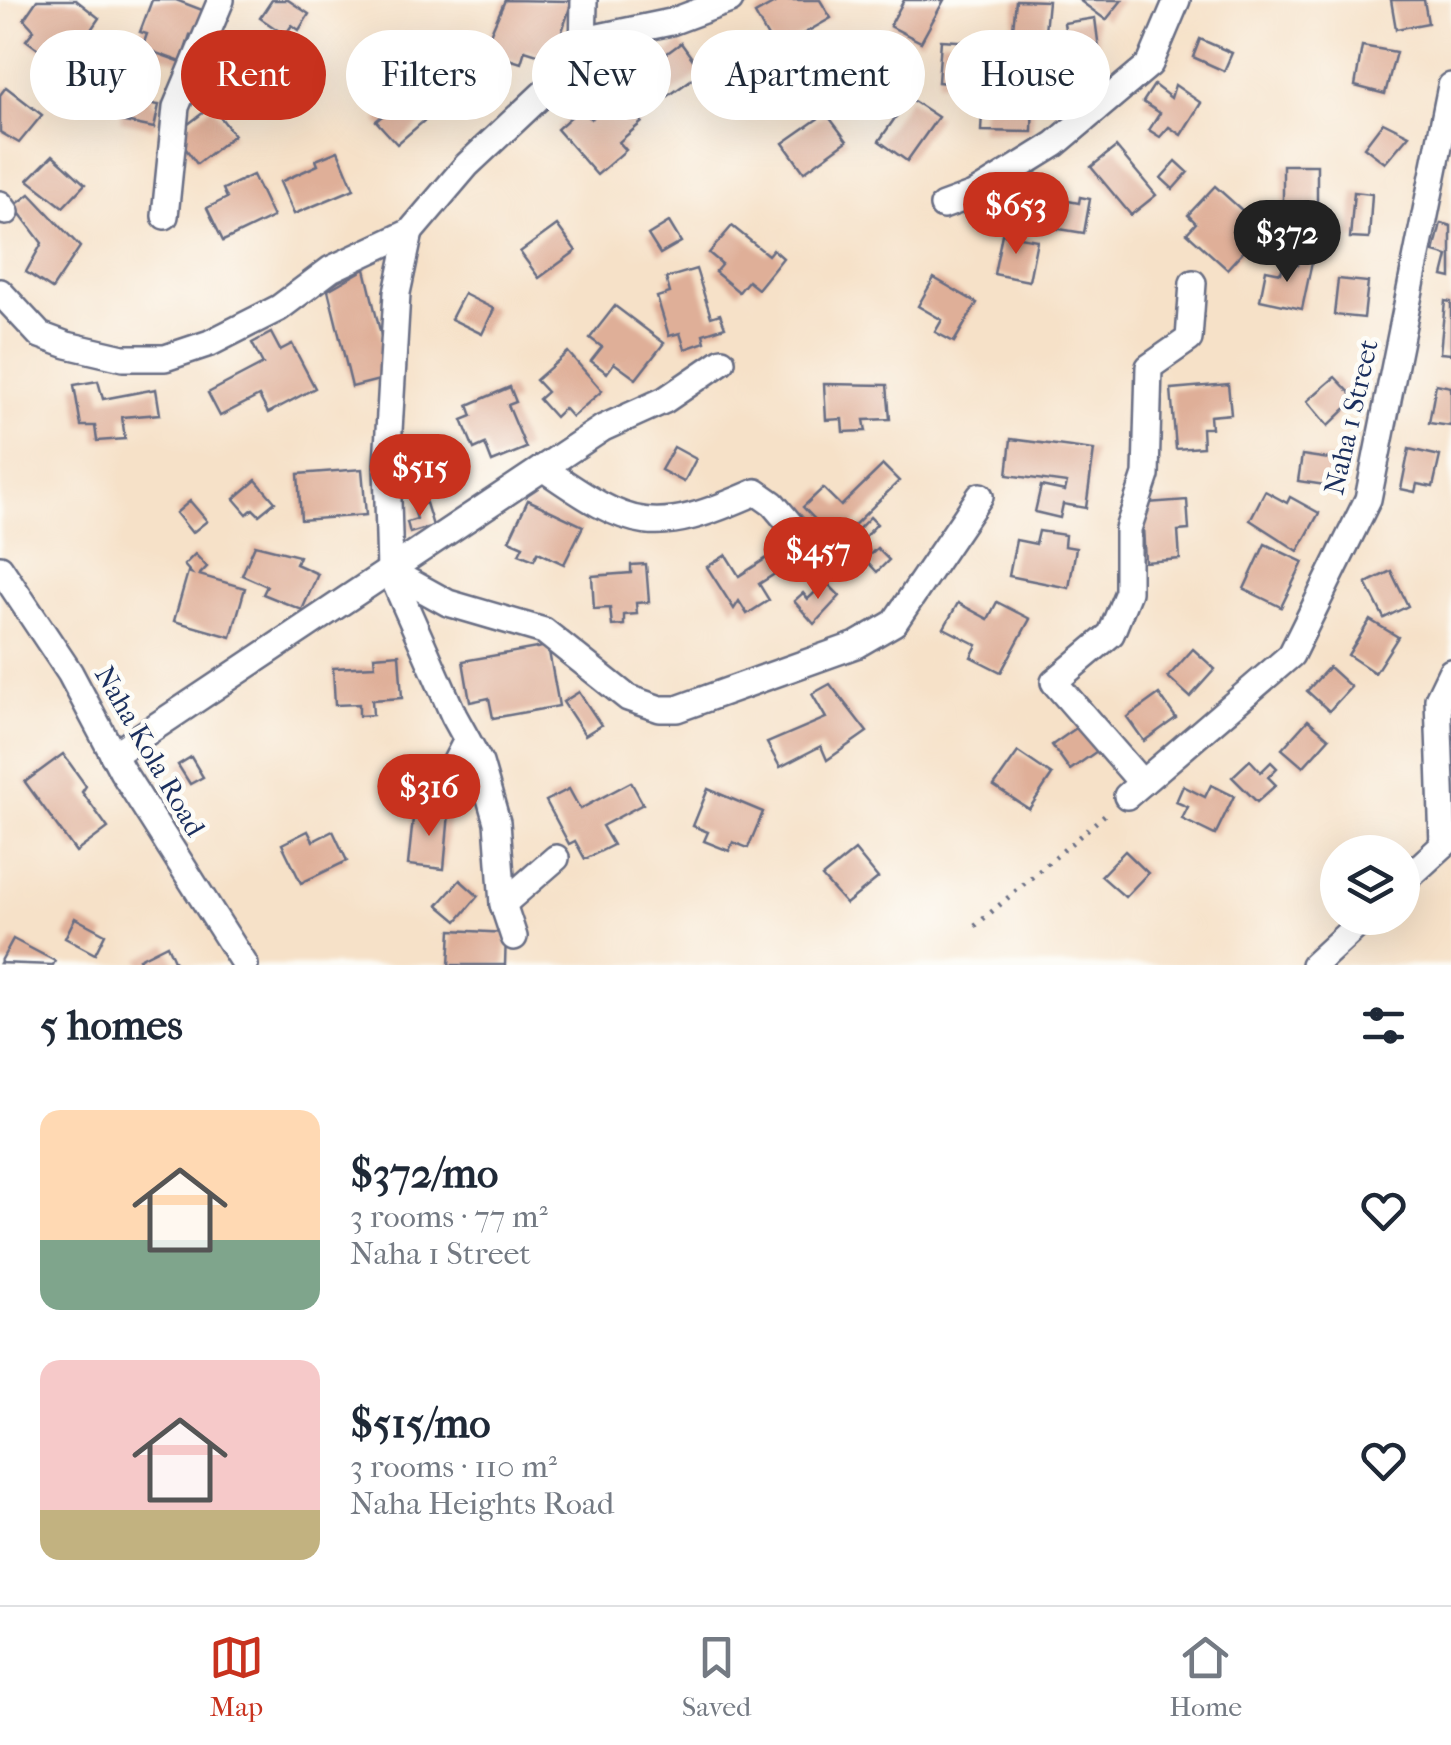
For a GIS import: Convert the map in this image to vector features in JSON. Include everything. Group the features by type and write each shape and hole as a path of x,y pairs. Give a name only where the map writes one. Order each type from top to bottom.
{"street":[{"path":"165,216 176,106 221,0"},
{"path":"584,0 584,30"},
{"path":"633,30 672,22 730,0"},
{"path":"943,206 973,194 1055,144 1150,64 1177,0"},
{"name":"Naha 1 Street","path":"1135,789 1291,656 1368,498 1451,86"},
{"path":"0,292 40,334 123,358 165,358 210,343 279,308 330,269 410,232 467,166 532,104"},
{"path":"410,232 397,293 388,446 390,571 480,763 496,822 504,904 514,937"},
{"path":"1135,789 1054,682 1111,634 1128,592 1128,529 1146,475 1149,367 1189,339 1193,283"},
{"path":"114,755 603,428 665,400 722,361"},
{"path":"543,468 596,505 628,520 654,524 698,517 756,492 773,504 813,552"},
{"path":"390,571 448,602 544,632 628,698 660,709 677,709 856,645 894,623 980,496"},
{"name":"Naha Kola Road","path":"0,568 70,673 114,755 245,965"},
{"path":"1420,867 1447,842 1438,699 1451,672"},
{"path":"442,788 467,740"},
{"path":"504,904 556,858"},
{"path":"1314,965 1347,935"}],"path":[{"path":"975,926 1135,789"}],"building":[{"path":"37,0 76,0 99,18 91,30 34,30 24,19"},
{"path":"152,0 176,0 210,13 203,30 181,30 181,62 161,55 161,30 141,30"},
{"path":"272,0 288,0 309,14 299,30 292,25 288,30 278,30 260,18"},
{"path":"505,0 572,1 562,30 532,30 532,52 525,50 521,63 512,60 512,30 492,30"},
{"path":"780,0 820,0 831,18 810,30 764,30 755,14"},
{"path":"904,0 944,0 925,35 925,30 898,30 890,26"},
{"path":"1016,0 1048,1 1045,30 1013,30"},
{"path":"1079,0 1122,0 1106,20"},
{"path":"1391,0 1424,0 1428,23 1396,29"},
{"path":"1095,18 1097,30 1065,30 1064,23"},
{"path":"1200,39 1232,53 1224,71 1193,57"},
{"path":"941,40 945,40 945,83 938,82"},
{"path":"681,43 691,57 691,80 671,94 671,50"},
{"path":"1362,46 1396,52 1385,94 1355,86"},
{"path":"1154,85 1171,98 1175,85 1201,103 1181,135 1169,127 1160,137 1149,130 1160,113 1143,102"},
{"path":"6,87 30,106 30,120 38,120 19,143 0,132 0,95"},
{"path":"925,108 938,117 907,161 879,141 894,120 925,120"},
{"path":"120,120 156,120 154,128"},
{"path":"194,120 223,120 234,135 197,164 175,134"},
{"path":"377,120 425,120 397,144"},
{"path":"567,120 642,122 619,142 626,150 597,175 557,129"},
{"path":"816,120 831,120 847,141 804,172 783,143"},
{"path":"982,120 1032,120 1032,132 981,131"},
{"path":"1383,122 1409,135 1385,163 1364,147"},
{"path":"1116,147 1156,195 1131,215 1091,167"},
{"path":"338,151 354,189 294,214 280,182"},
{"path":"53,155 85,184 63,207 28,180"},
{"path":"1176,161 1188,172 1173,189 1161,178"},
{"path":"1283,165 1317,165 1317,216 1283,216"},
{"path":"253,175 273,217 223,241 207,208 227,198 223,189"},
{"path":"1033,186 1045,196 1033,209 1022,199"},
{"path":"1215,186 1263,229 1227,269 1187,233 1196,223 1188,215"},
{"path":"1354,192 1372,194 1369,239 1350,238"},
{"path":"30,194 80,247 52,289 26,272 42,243 14,206"},
{"path":"1080,197 1090,199 1084,233 1047,227 1052,198 1079,203"},
{"path":"669,222 681,242 660,254 648,235"},
{"path":"1441,223 1451,226 1451,278 1443,276 1448,256 1434,252"},
{"path":"557,225 576,251 539,278 520,252"},
{"path":"732,226 768,255 773,249 783,258 758,289 748,281 739,292 715,272 722,264 709,253"},
{"path":"1002,234 1037,240 1029,281 994,274"},
{"path":"1299,260 1312,262 1302,309 1260,300 1266,270 1281,273 1284,262 1298,265"},
{"path":"365,269 391,377 352,387 328,290"},
{"path":"696,269 711,317 720,314 725,327 703,334 705,342 685,349 680,333 669,336 657,297 670,293 666,278"},
{"path":"934,278 977,303 954,342 935,332 942,320 918,306"},
{"path":"1338,279 1368,282 1364,318 1334,315"},
{"path":"464,294 494,309 482,334 451,319"},
{"path":"1445,301 1451,302 1451,354 1440,353"},
{"path":"615,306 664,343 636,379 614,363 607,373 591,361 602,347 590,338"},
{"path":"271,333 280,350 292,344 315,388 268,413 259,396 220,416 208,393 263,364 252,343"},
{"path":"568,352 602,391 572,417 564,408 555,417 539,399 547,392 536,380"},
{"path":"1335,377 1356,399 1328,426 1307,401"},
{"path":"98,381 103,399 156,389 160,414 122,417 125,439 97,441 95,426 81,426 74,385"},
{"path":"824,384 887,385 890,419 864,420 866,431 843,432 842,419 826,420"},
{"path":"1228,384 1231,414 1210,416 1211,428 1202,428 1203,447 1176,449 1171,389"},
{"path":"1436,384 1451,387 1451,426 1429,423"},
{"path":"510,387 516,402 508,405 526,448 492,462 485,444 474,449 462,420 472,416 468,405"},
{"path":"1011,439 1094,450 1086,508 1063,504 1060,518 1035,512 1041,486 1065,491 1067,483 1007,475"},
{"path":"674,447 696,459 684,482 661,470"},
{"path":"1409,449 1440,456 1433,487 1417,484 1415,492 1401,489"},
{"path":"1302,455 1336,460 1332,486 1298,481"},
{"path":"883,465 899,481 837,542 803,507 823,488 841,506"},
{"path":"362,469 366,515 301,520 298,474"},
{"path":"256,480 275,502 259,515 253,509 247,514 234,499"},
{"path":"1265,491 1287,503 1290,497 1319,513 1298,551 1250,520"},
{"path":"528,500 583,526 564,564 538,552 534,560 519,554 523,546 509,540"},
{"path":"1187,500 1189,530 1178,531 1180,559 1145,562 1143,527 1136,528 1134,504"},
{"path":"190,501 207,521 192,533 176,513"},
{"path":"426,503 433,526 410,533 407,522 417,519 413,507"},
{"path":"870,517 877,524 856,546 849,539"},
{"path":"1039,531 1065,535 1064,546 1076,548 1069,588 1009,576 1016,540 1036,544"},
{"path":"1265,544 1303,562 1281,607 1244,589"},
{"path":"255,545 299,556 296,564 318,574 302,610 263,594 267,586 242,575"},
{"path":"787,545 797,560 759,584 769,600 747,614 739,601 734,609 707,567 726,555 739,576"},
{"path":"877,548 889,560 877,572 865,559"},
{"path":"195,554 207,567 199,575 245,588 231,637 174,621 188,572 191,573 184,565"},
{"path":"646,564 649,602 636,603 637,614 624,615 624,625 612,626 610,608 594,609 592,576 631,573 631,565"},
{"path":"1391,571 1408,606 1384,618 1366,583"},
{"path":"826,582 840,596 814,624 794,601 803,593 808,599"},
{"path":"997,602 1030,619 1001,672 971,657 977,645 944,628 958,603 988,619"},
{"path":"1370,620 1398,637 1375,673 1348,655"},
{"path":"548,646 559,706 493,718 489,698 470,702 463,661"},
{"path":"1193,649 1215,669 1190,697 1168,677"},
{"path":"399,654 402,698 372,700 373,715 359,716 359,704 335,705 333,668 375,666 374,656"},
{"path":"1329,667 1351,687 1329,711 1307,691"},
{"path":"830,684 867,732 827,760 821,746 780,767 767,743 826,718 812,694"},
{"path":"579,692 601,725 585,735 563,702"},
{"path":"1159,694 1176,718 1144,741 1127,717"},
{"path":"1308,720 1329,738 1303,767 1282,749"},
{"path":"1082,724 1100,749 1070,770 1052,745"},
{"path":"1018,752 1052,775 1029,809 994,786"},
{"path":"63,754 86,786 82,792 108,828 76,852 25,782"},
{"path":"191,757 203,777 190,784 178,765"},
{"path":"1250,760 1261,772 1271,762 1277,768 1268,777 1276,785 1257,802 1232,777"},
{"path":"631,782 643,804 602,826 613,845 585,859 575,841 569,844 546,801 569,789 580,809"},
{"path":"1211,785 1234,796 1215,835 1182,819 1188,807 1176,802 1183,786 1205,797"},
{"path":"708,789 763,812 748,848 733,842 729,851 704,841 708,832 693,826"},
{"path":"414,809 449,813 444,869 408,865"},
{"path":"308,831 313,841 333,831 347,861 301,883 282,844"},
{"path":"855,850 878,878 846,904 822,877"},
{"path":"1125,851 1148,873 1125,897 1101,876"},
{"path":"460,880 478,896 457,921 438,905"},
{"path":"75,918 105,934 95,954 65,938"},
{"path":"451,930 506,933 505,965 449,965"},
{"path":"13,939 55,961 53,965 0,963"},
{"path":"167,945 176,965 142,965 139,959"}]}
